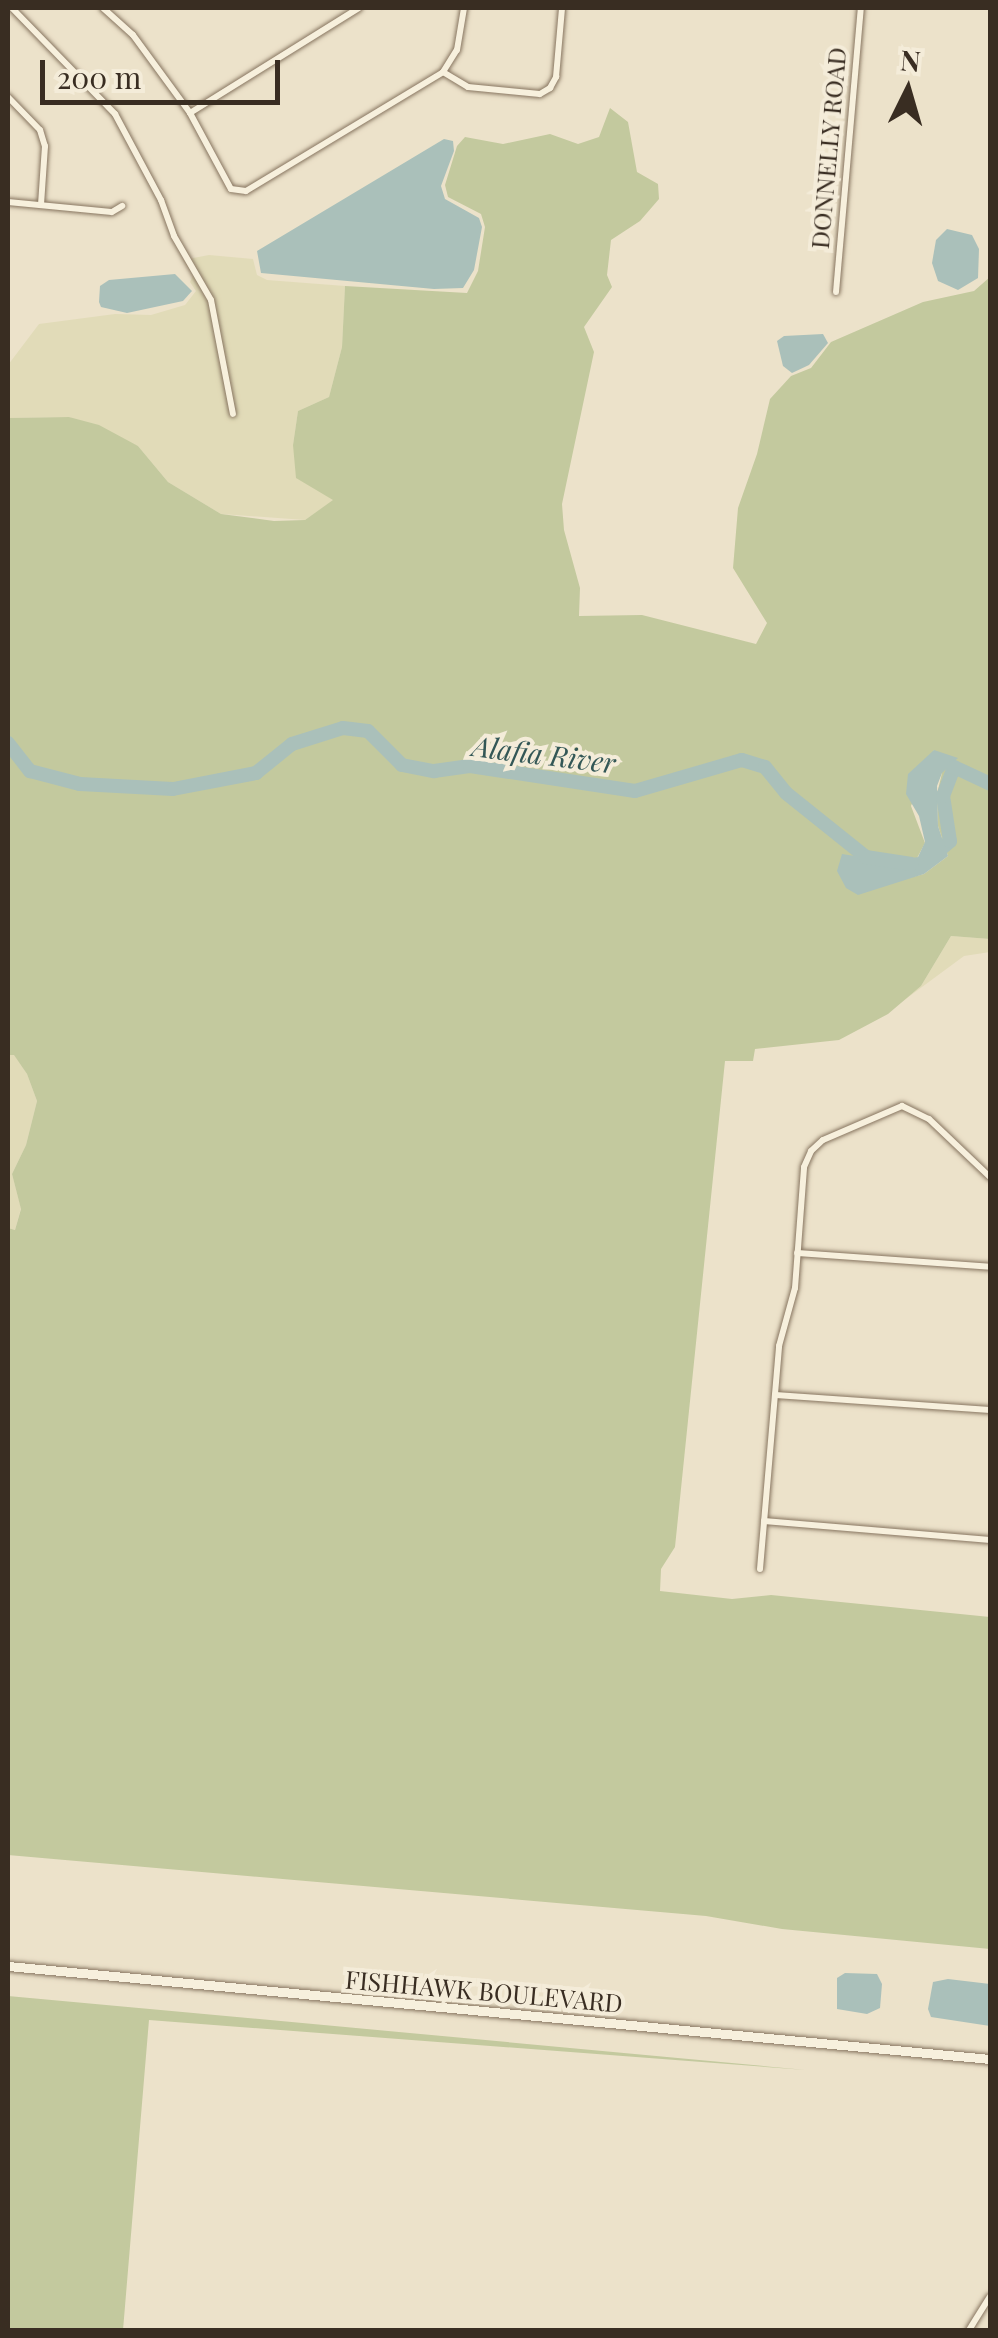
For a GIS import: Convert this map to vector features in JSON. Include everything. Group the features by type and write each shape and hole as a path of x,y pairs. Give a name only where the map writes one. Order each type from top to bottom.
{"main road":[{"name":"FISHHAWK BOULEVARD","path":"8,1966 990,2061"}],"street":[{"path":"15,8 109,105 161,200 174,236 211,300 233,414"},
{"path":"103,8 133,35 190,113 231,189 246,190 444,72 457,50 464,8"},
{"path":"190,113 359,8"},
{"path":"444,72 468,86 540,94 550,88 556,77 562,8"},
{"name":"DONNELLY ROAD","path":"836,292 861,8"},
{"path":"8,97 40,130 46,146 41,204"},
{"path":"8,202 112,212 122,206"},
{"path":"760,1569 779,1346 794,1288 804,1167 811,1151 824,1140 890,1108 917,1110 990,1177"},
{"path":"798,1253 990,1267"},
{"path":"775,1395 990,1410"},
{"path":"764,1521 990,1540"},
{"path":"970,2330 990,2297"}],"shaded area":[{"path":"209,255 253,259 257,275 267,280 345,286 342,347 329,397 298,411 293,445 334,500 305,520 221,514 168,482 138,446 69,417 8,418 8,365 39,324 115,314 151,315 185,305 196,291 190,282 193,275 183,260"},
{"path":"951,936 990,939 990,952 964,956 903,1001 921,986"},
{"path":"14,1054 37,1101 26,1145 12,1174 21,1208 15,1230 8,1228 8,1055"}],"green space":[{"path":"610,108 628,122 637,172 658,184 659,199 640,221 611,240 607,275 612,287 584,327 594,352 562,504 564,530 580,588 579,616 642,615 756,644 767,623 733,568 738,508 757,454 770,399 791,376 811,368 831,342 923,302 974,291 990,277 990,939 951,936 921,986 888,1014 839,1040 755,1049 753,1061 725,1061 675,1547 661,1569 660,1591 732,1599 771,1595 990,1617 990,1949 782,1929 706,1916 8,1855 8,1228 15,1230 21,1209 12,1174 26,1145 37,1101 27,1074 14,1055 8,1055 8,418 69,417 99,425 138,446 168,482 221,514 274,521 305,520 333,500 296,478 293,445 298,411 329,397 342,347 345,286 467,293 478,271 485,227 481,214 448,197 445,185 457,146 465,137 503,144 550,134 578,144 599,137","holes":["934,750 942,773 937,794 938,826 948,856 924,874 901,880 868,860 917,858 925,843 911,806"]},
{"path":"8,1996 806,2070 149,2020 123,2330 8,2330"}],"water":[{"path":"444,139 453,141 454,151 441,186 445,199 479,218 482,227 474,270 463,288 434,289 261,273 257,251"},
{"path":"947,229 972,235 979,249 978,278 958,290 938,281 932,263 936,240"},
{"path":"175,274 192,291 183,301 127,313 101,307 100,286 109,280"},
{"path":"823,334 828,343 809,365 792,373 783,366 777,341 784,336"},
{"path":"934,750 958,758 942,773 937,786 938,826 948,856 924,874 858,895 846,888 837,871 842,854 893,862 918,857 925,842 919,816 906,794 908,774"},
{"path":"845,1973 877,1974 882,1984 880,2008 867,2014 837,2009 837,1978"},
{"path":"948,1979 990,1984 990,2026 931,2017 928,2009 933,1982"}],"waterway":[{"name":"Alafia River","path":"8,743 30,771 80,784 173,789 256,773 292,744 343,728 368,731 402,765 434,771 470,766 635,791 742,760 765,767 786,793 866,857 911,864"},
{"name":"Alafia River","path":"930,858 950,841 943,796 954,767 990,784"}]}
